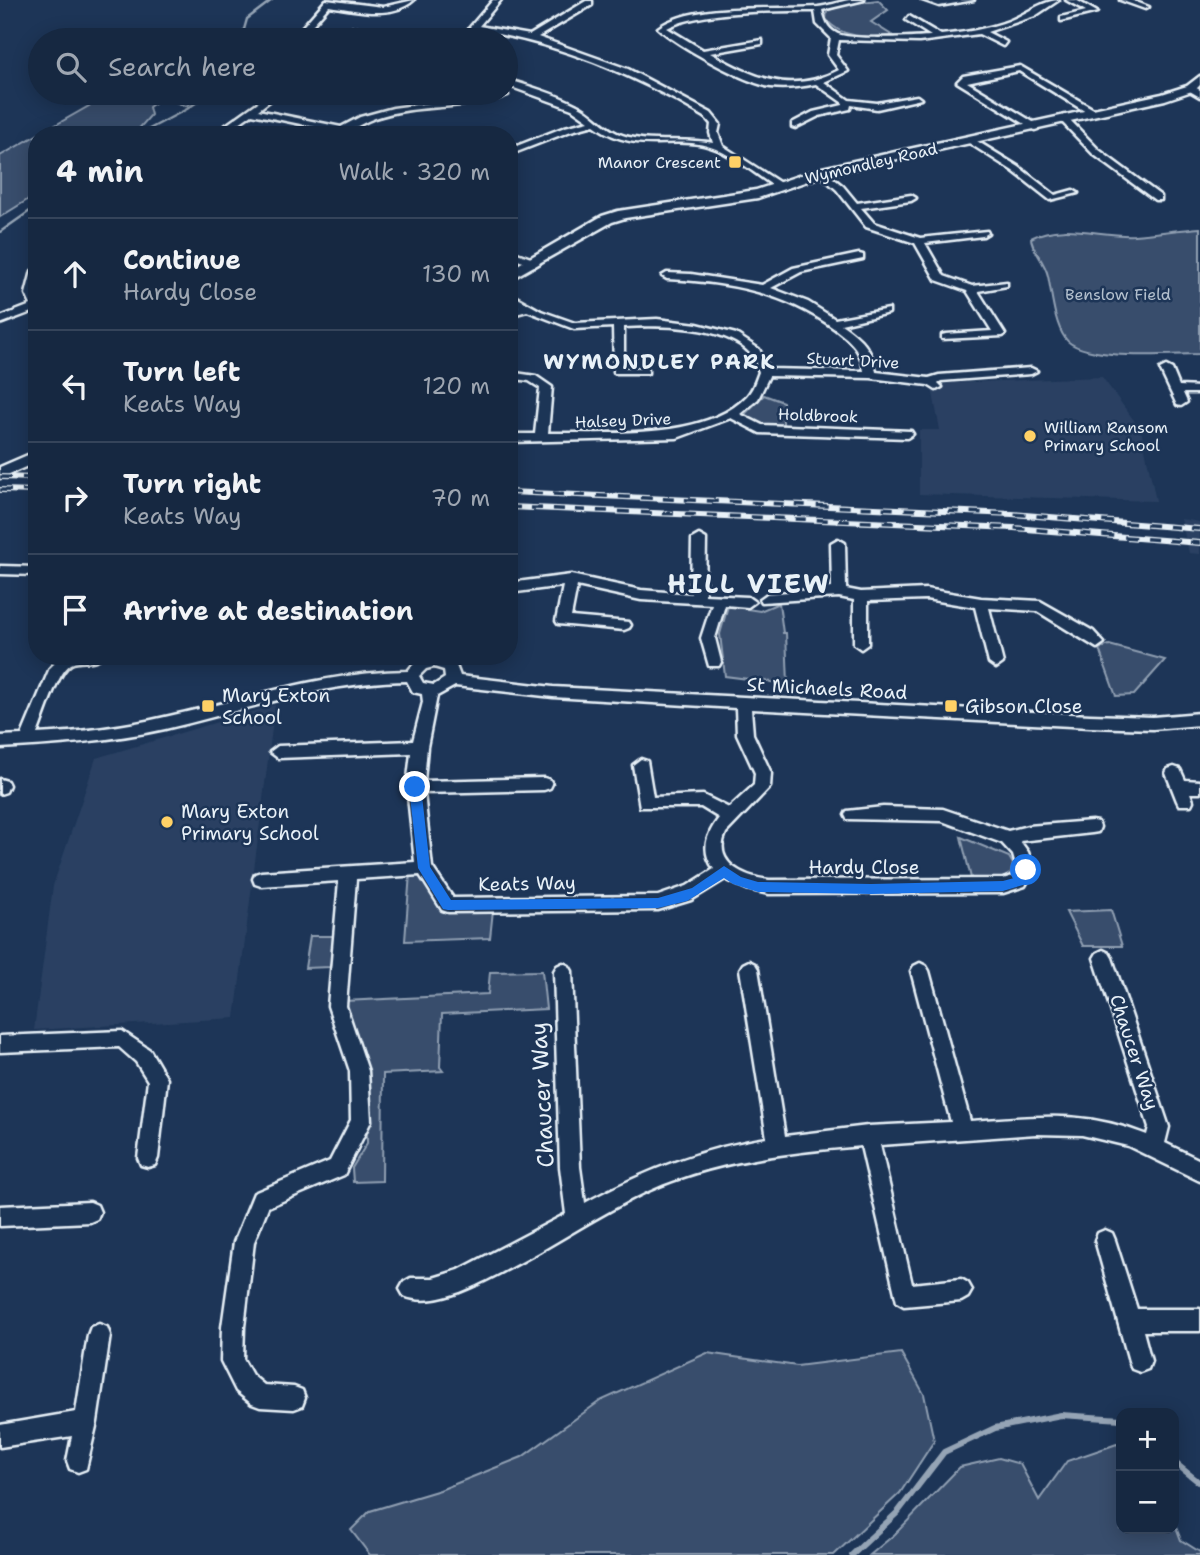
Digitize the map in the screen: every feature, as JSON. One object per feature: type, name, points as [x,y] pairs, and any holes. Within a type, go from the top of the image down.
[{"type":"street","points":[[305,28],[328,2],[392,9],[404,7],[410,0]]},
{"type":"street","points":[[476,28],[497,0]]},
{"type":"street","points":[[835,37],[832,55],[844,71],[816,80],[777,85],[760,81],[662,28],[667,23],[705,16],[794,8],[818,9],[860,0]]},
{"type":"street","points":[[926,0],[939,4],[970,0]]},
{"type":"street","points":[[818,9],[821,23],[835,37],[887,40],[979,31],[1020,20],[1055,0]]},
{"type":"street","points":[[1064,19],[1093,12],[1070,0]]},
{"type":"street","points":[[1124,0],[1146,7]]},
{"type":"street","points":[[533,37],[589,3]]},
{"type":"street","points":[[909,18],[938,37]]},
{"type":"street","points":[[979,31],[1003,44]]},
{"type":"street","points":[[518,35],[533,37],[615,66],[682,99],[714,121],[714,133],[719,147]]},
{"type":"street","points":[[705,52],[759,42]]},
{"type":"street","points":[[1035,127],[961,82],[966,78],[1020,68],[1094,113]]},
{"type":"street","points":[[816,80],[847,103],[877,106],[904,104],[917,99]]},
{"type":"street","points":[[518,86],[575,107],[612,134],[636,141],[690,141],[719,147],[780,186]]},
{"type":"street","name":"Wymondley Road","points":[[518,272],[607,219],[622,214],[736,198],[822,172],[1035,127],[1197,87]]},
{"type":"street","points":[[795,125],[816,114],[847,107],[847,103]]},
{"type":"street","points":[[229,126],[259,105]]},
{"type":"street","points":[[348,126],[377,113],[442,105]]},
{"type":"street","points":[[250,111],[313,126]]},
{"type":"street","points":[[1065,120],[1096,152],[1158,198]]},
{"type":"street","points":[[518,148],[568,129],[597,122]]},
{"type":"street","points":[[690,141],[714,133]]},
{"type":"street","points":[[972,141],[1016,169],[1053,198]]},
{"type":"street","points":[[822,172],[840,188],[870,225],[919,241],[983,233]]},
{"type":"street","points":[[1036,201],[1073,193]]},
{"type":"street","points":[[855,206],[911,198]]},
{"type":"street","points":[[919,241],[940,278],[971,289],[1003,284]]},
{"type":"street","points":[[518,256],[535,263]]},
{"type":"street","points":[[765,288],[780,276],[792,271],[859,257]]},
{"type":"street","points":[[667,276],[714,278],[765,288],[801,303],[834,322],[865,349],[870,375]]},
{"type":"street","points":[[946,337],[999,334],[971,289]]},
{"type":"street","points":[[518,302],[574,326],[619,326],[657,322],[697,327],[732,336],[755,351],[765,372]]},
{"type":"street","points":[[518,310],[526,307]]},
{"type":"street","points":[[0,321],[28,310]]},
{"type":"street","points":[[834,322],[885,311]]},
{"type":"street","points":[[619,326],[618,371],[644,370]]},
{"type":"street","points":[[1166,369],[1181,402]]},
{"type":"street","name":"Stuart Drive","points":[[765,372],[870,375],[933,385],[939,378],[1031,371]]},
{"type":"street","name":"Halsey Drive","points":[[518,438],[677,434],[732,414],[754,397],[765,372]]},
{"type":"street","points":[[518,376],[532,378],[546,387],[541,438]]},
{"type":"street","points":[[1175,389],[1200,390]]},
{"type":"street","name":"Holdbrook","points":[[732,414],[760,429],[907,434]]},
{"type":"street","points":[[0,473],[28,460]]},
{"type":"street","points":[[698,600],[699,539]]},
{"type":"street","points":[[838,543],[839,593]]},
{"type":"street","points":[[0,570],[28,571]]},
{"type":"street","points":[[571,580],[563,621],[624,625]]},
{"type":"street","points":[[518,587],[571,580],[641,595],[748,602],[748,598],[754,593],[767,599],[839,593],[861,597],[926,594],[981,603],[1040,606],[1081,630],[1097,643]]},
{"type":"street","points":[[860,644],[861,597]]},
{"type":"street","points":[[714,662],[708,638],[720,600]]},
{"type":"street","points":[[981,603],[996,663]]},
{"type":"street","points":[[1081,630],[1095,624]]},
{"type":"street","points":[[27,741],[61,665]]},
{"type":"street","points":[[0,742],[108,733],[165,723],[240,703],[326,685],[412,676],[422,665]]},
{"type":"street","points":[[412,676],[418,688],[429,691],[446,687],[453,674],[446,665]]},
{"type":"street","name":"St Michaels Road","points":[[452,680],[553,692],[1102,722],[1153,723],[1200,719]]},
{"type":"street","name":"Keats Way","points":[[429,691],[430,702],[419,747],[415,787],[424,868],[448,905],[658,903],[683,898],[724,871]]},
{"type":"street","points":[[724,871],[715,856],[715,836],[720,828],[756,795],[763,780],[763,773],[746,734],[743,703]]},
{"type":"street","points":[[278,752],[419,747]]},
{"type":"street","points":[[641,765],[646,803],[703,801],[732,817]]},
{"type":"street","points":[[415,787],[544,784]]},
{"type":"street","points":[[1179,787],[1200,787]]},
{"type":"street","points":[[853,815],[943,814],[1008,838],[1028,832],[1092,827]]},
{"type":"street","name":"Hardy Close","points":[[724,871],[737,881],[758,887],[871,889],[1003,886],[1018,881],[1026,870],[1020,852],[1008,838]]},
{"type":"street","points":[[261,879],[424,868]]},
{"type":"street","points":[[294,1398],[260,1396],[244,1383],[232,1362],[233,1327],[244,1242],[261,1200],[337,1168],[362,1121],[359,1070],[337,1006],[348,874]]},
{"type":"street","name":"Chaucer Way","points":[[1103,958],[1159,1127],[1154,1146]]},
{"type":"street","points":[[749,969],[771,1119],[779,1146]]},
{"type":"street","name":"Chaucer Way","points":[[563,971],[570,1167],[577,1217]]},
{"type":"street","points":[[920,971],[963,1131]]},
{"type":"street","points":[[0,1044],[122,1040],[143,1056],[158,1079],[148,1158]]},
{"type":"street","points":[[411,1289],[421,1292],[474,1276],[642,1183],[724,1156],[779,1146],[867,1135],[1040,1124],[1084,1126],[1154,1146],[1200,1171]]},
{"type":"street","points":[[867,1135],[904,1295],[961,1290]]},
{"type":"street","points":[[0,1216],[90,1212]]},
{"type":"street","points":[[1105,1240],[1140,1361]]},
{"type":"street","points":[[1130,1320],[1200,1320]]},
{"type":"street","points":[[78,1461],[99,1335]]},
{"type":"street","points":[[0,1436],[86,1422]]},
{"type":"shaded area","name":"William Ransom Primary School","points":[[1102,377],[1141,430],[1156,501],[919,494],[919,430],[940,430],[932,388],[948,383]]},
{"type":"shaded area","points":[[1181,519],[1200,522],[1200,554],[1189,553]]},
{"type":"shaded area","name":"Mary Exton Primary School","points":[[275,705],[235,1018],[34,1030],[53,886],[96,758]]},
{"type":"green space","points":[[878,0],[888,10],[871,22],[893,36],[866,37],[848,34],[826,19],[827,11],[846,4]]},
{"type":"green space","points":[[350,26],[381,28],[349,28]]},
{"type":"green space","points":[[91,105],[152,105],[149,107],[151,115],[141,126],[54,126]]},
{"type":"green space","points":[[28,140],[28,200],[0,217],[0,156]]},
{"type":"green space","name":"Benslow Field","points":[[1200,228],[1200,354],[1107,354],[1074,346],[1065,338],[1056,316],[1046,271],[1031,238],[1043,233],[1069,230],[1134,235]]},
{"type":"green space","points":[[764,395],[783,402],[783,427],[762,427],[745,418],[745,414]]},
{"type":"green space","points":[[779,603],[783,633],[786,633],[788,684],[725,676],[720,634],[728,606],[760,611]]},
{"type":"green space","points":[[1109,645],[1165,660],[1134,695],[1116,696],[1099,649]]},
{"type":"green space","points":[[961,837],[1009,857],[1013,864],[1011,873],[1003,878],[971,878]]},
{"type":"green space","points":[[410,873],[418,873],[443,910],[493,910],[490,938],[405,941]]},
{"type":"green space","points":[[1111,910],[1122,946],[1083,946],[1066,912]]},
{"type":"green space","points":[[310,936],[335,936],[330,967],[305,968]]},
{"type":"green space","points":[[542,971],[546,1009],[442,1014],[440,1067],[443,1071],[383,1074],[382,1181],[353,1182],[352,1168],[367,1143],[367,1069],[344,1001],[488,994],[490,972]]},
{"type":"green space","points":[[707,1353],[797,1366],[901,1353],[924,1394],[934,1441],[900,1493],[834,1555],[370,1555],[351,1530],[370,1511],[440,1490],[522,1457],[600,1401]]},
{"type":"green space","points":[[1116,1444],[1116,1534],[1179,1534],[1181,1540],[1200,1552],[1200,1555],[870,1555],[895,1534],[960,1467],[999,1458],[1020,1464],[1039,1500],[1067,1461]]},
{"type":"waterway","points":[[244,28],[247,19],[272,0]]},
{"type":"waterway","points":[[155,126],[193,105]]},
{"type":"waterway","points":[[0,232],[28,212]]},
{"type":"waterway","points":[[852,1555],[898,1512],[944,1452],[995,1428],[1061,1415],[1116,1419]]},
{"type":"waterway","points":[[1179,1466],[1200,1483]]},
{"type":"railway","points":[[0,477],[28,478]]},
{"type":"railway","points":[[0,490],[28,491]]},
{"type":"railway","points":[[518,492],[1012,514],[1200,529]]},
{"type":"railway","points":[[518,507],[1014,528],[1200,543]]},
{"type":"place","name":"Manor Crescent","points":[[735,162]]},
{"type":"place","name":"William Ransom Primary School","points":[[1030,436]]},
{"type":"place","name":"Mary Exton School","points":[[208,706]]},
{"type":"place","name":"Gibson Close","points":[[951,706]]},
{"type":"place","name":"Mary Exton Primary School","points":[[167,822]]},
{"type":"district","name":"WYMONDLEY PARK","points":[[660,362]]},
{"type":"district","name":"HILL VIEW","points":[[749,584]]},
{"type":"route","points":[[415,787],[424,868],[448,905],[658,903],[683,898],[724,871],[737,881],[758,887],[871,889],[1012,885],[1023,877],[1026,870]]}]
